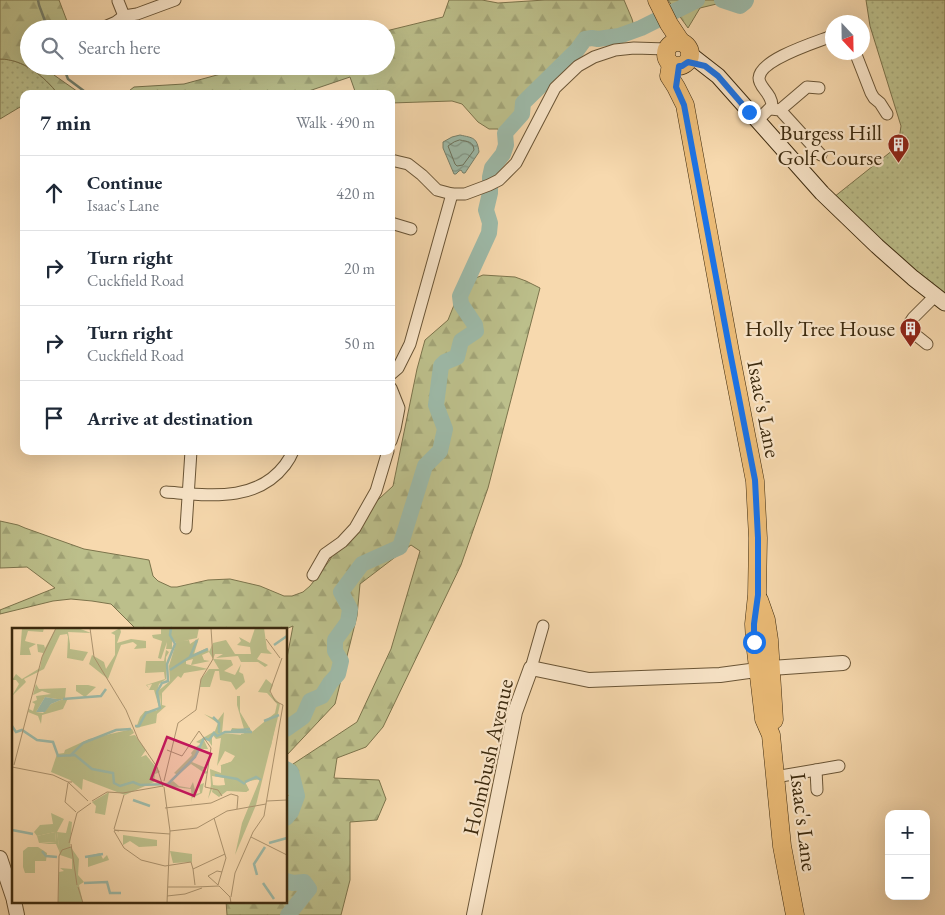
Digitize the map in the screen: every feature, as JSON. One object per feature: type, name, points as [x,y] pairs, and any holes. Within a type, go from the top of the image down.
[{"type":"main road","name":"Isaac's Lane","points":[[663,11],[680,56],[669,76],[684,105],[755,480],[758,595],[754,624],[754,642],[764,669],[764,719],[770,735],[782,846],[795,915]]},
{"type":"main road","points":[[680,56],[718,76],[822,193],[884,252],[940,300]]},
{"type":"street","points":[[119,20],[124,16],[137,14],[175,0]]},
{"type":"street","points":[[118,1],[124,16]]},
{"type":"street","points":[[821,155],[772,106],[772,99],[760,83],[759,78],[761,71],[780,56],[825,39]]},
{"type":"street","points":[[395,161],[408,164],[436,190],[452,194],[465,194],[489,186],[499,180],[516,163],[555,88],[584,62],[607,52],[627,48],[648,49],[680,56]]},
{"type":"street","points":[[858,60],[871,93],[887,114]]},
{"type":"street","points":[[757,121],[807,86],[818,88]]},
{"type":"street","points":[[395,371],[410,344],[452,194]]},
{"type":"street","points":[[395,224],[411,229]]},
{"type":"street","points":[[927,344],[912,332],[909,324],[913,318],[940,300]]},
{"type":"street","points":[[395,398],[399,408],[395,424]]},
{"type":"street","points":[[186,528],[191,455]]},
{"type":"street","points":[[166,492],[216,496],[252,490],[270,479],[285,465],[291,455]]},
{"type":"street","points":[[313,575],[325,554],[342,542],[355,528],[376,490],[387,455]]},
{"type":"street","points":[[531,668],[543,626]]},
{"type":"street","name":"Holmbush Avenue","points":[[474,915],[516,712],[531,668],[589,680],[720,675],[764,669],[843,663]]},
{"type":"street","points":[[775,777],[839,766]]},
{"type":"street","points":[[816,770],[817,790]]},
{"type":"street","points":[[1,867],[12,896]]},
{"type":"street","points":[[14,902],[17,915]]},
{"type":"green space","points":[[0,0],[59,0],[67,20],[20,20],[20,63],[0,59]]},
{"type":"green space","points":[[449,0],[482,0],[498,3],[545,0],[624,0],[635,30],[585,36],[570,59],[534,93],[500,135],[498,129],[489,129],[478,122],[462,104],[452,101],[395,103],[395,90],[355,90],[350,77],[312,90],[130,90],[134,87],[184,84],[217,75],[395,75],[395,29],[443,17]]},
{"type":"green space","points":[[668,0],[733,0],[700,8],[688,28]]},
{"type":"green space","points":[[866,0],[945,0],[945,303],[829,201],[898,146],[901,126],[870,26],[870,15],[868,15]]},
{"type":"green space","points":[[0,59],[20,63],[20,75],[40,75],[54,90],[20,90],[20,107],[0,119]]},
{"type":"green space","points":[[40,75],[54,75],[75,90],[54,90]]},
{"type":"green space","points":[[483,275],[515,277],[540,288],[488,488],[461,565],[383,727],[366,747],[337,758],[334,778],[379,780],[386,799],[377,820],[350,822],[350,880],[341,915],[227,915],[226,902],[288,902],[288,796],[294,791],[290,766],[357,722],[391,649],[420,551],[411,545],[360,584],[357,616],[335,704],[288,754],[288,652],[293,626],[288,628],[135,628],[111,604],[71,599],[53,601],[0,614],[0,610],[55,588],[27,567],[0,568],[0,521],[18,525],[84,549],[149,560],[153,576],[158,581],[171,587],[208,580],[230,579],[260,586],[284,596],[292,596],[303,592],[310,586],[330,560],[335,550],[367,510],[393,486],[417,369],[425,340],[448,320],[460,290],[466,282]]},
{"type":"water","points":[[460,135],[474,139],[479,152],[465,173],[461,170],[454,174],[443,148],[443,142]]},
{"type":"waterway","points":[[38,0],[45,20]]},
{"type":"waterway","points":[[288,728],[303,717],[310,701],[322,696],[338,674],[341,661],[335,651],[335,640],[348,622],[350,609],[341,592],[362,564],[400,547],[425,466],[440,451],[445,429],[436,405],[441,366],[445,362],[457,357],[461,341],[476,331],[475,325],[461,304],[460,296],[489,233],[490,223],[486,210],[490,193],[490,177],[492,168],[503,154],[506,145],[505,133],[522,114],[523,103],[577,50],[585,39],[619,36],[641,28],[697,0]]},
{"type":"waterway","points":[[722,0],[740,6],[746,0]]},
{"type":"waterway","points":[[66,75],[68,79],[83,90]]},
{"type":"waterway","points":[[288,770],[291,772],[297,796],[288,816]]},
{"type":"waterway","points":[[288,882],[304,882],[309,889],[288,915]]},
{"type":"place","name":"Burgess Hill Golf Course","points":[[898,164]]},
{"type":"place","name":"Holly Tree House","points":[[911,347]]},
{"type":"route","points":[[749,112],[718,76],[705,66],[688,62],[679,66],[676,87],[684,105],[755,480],[758,595],[754,624],[754,642]]}]
